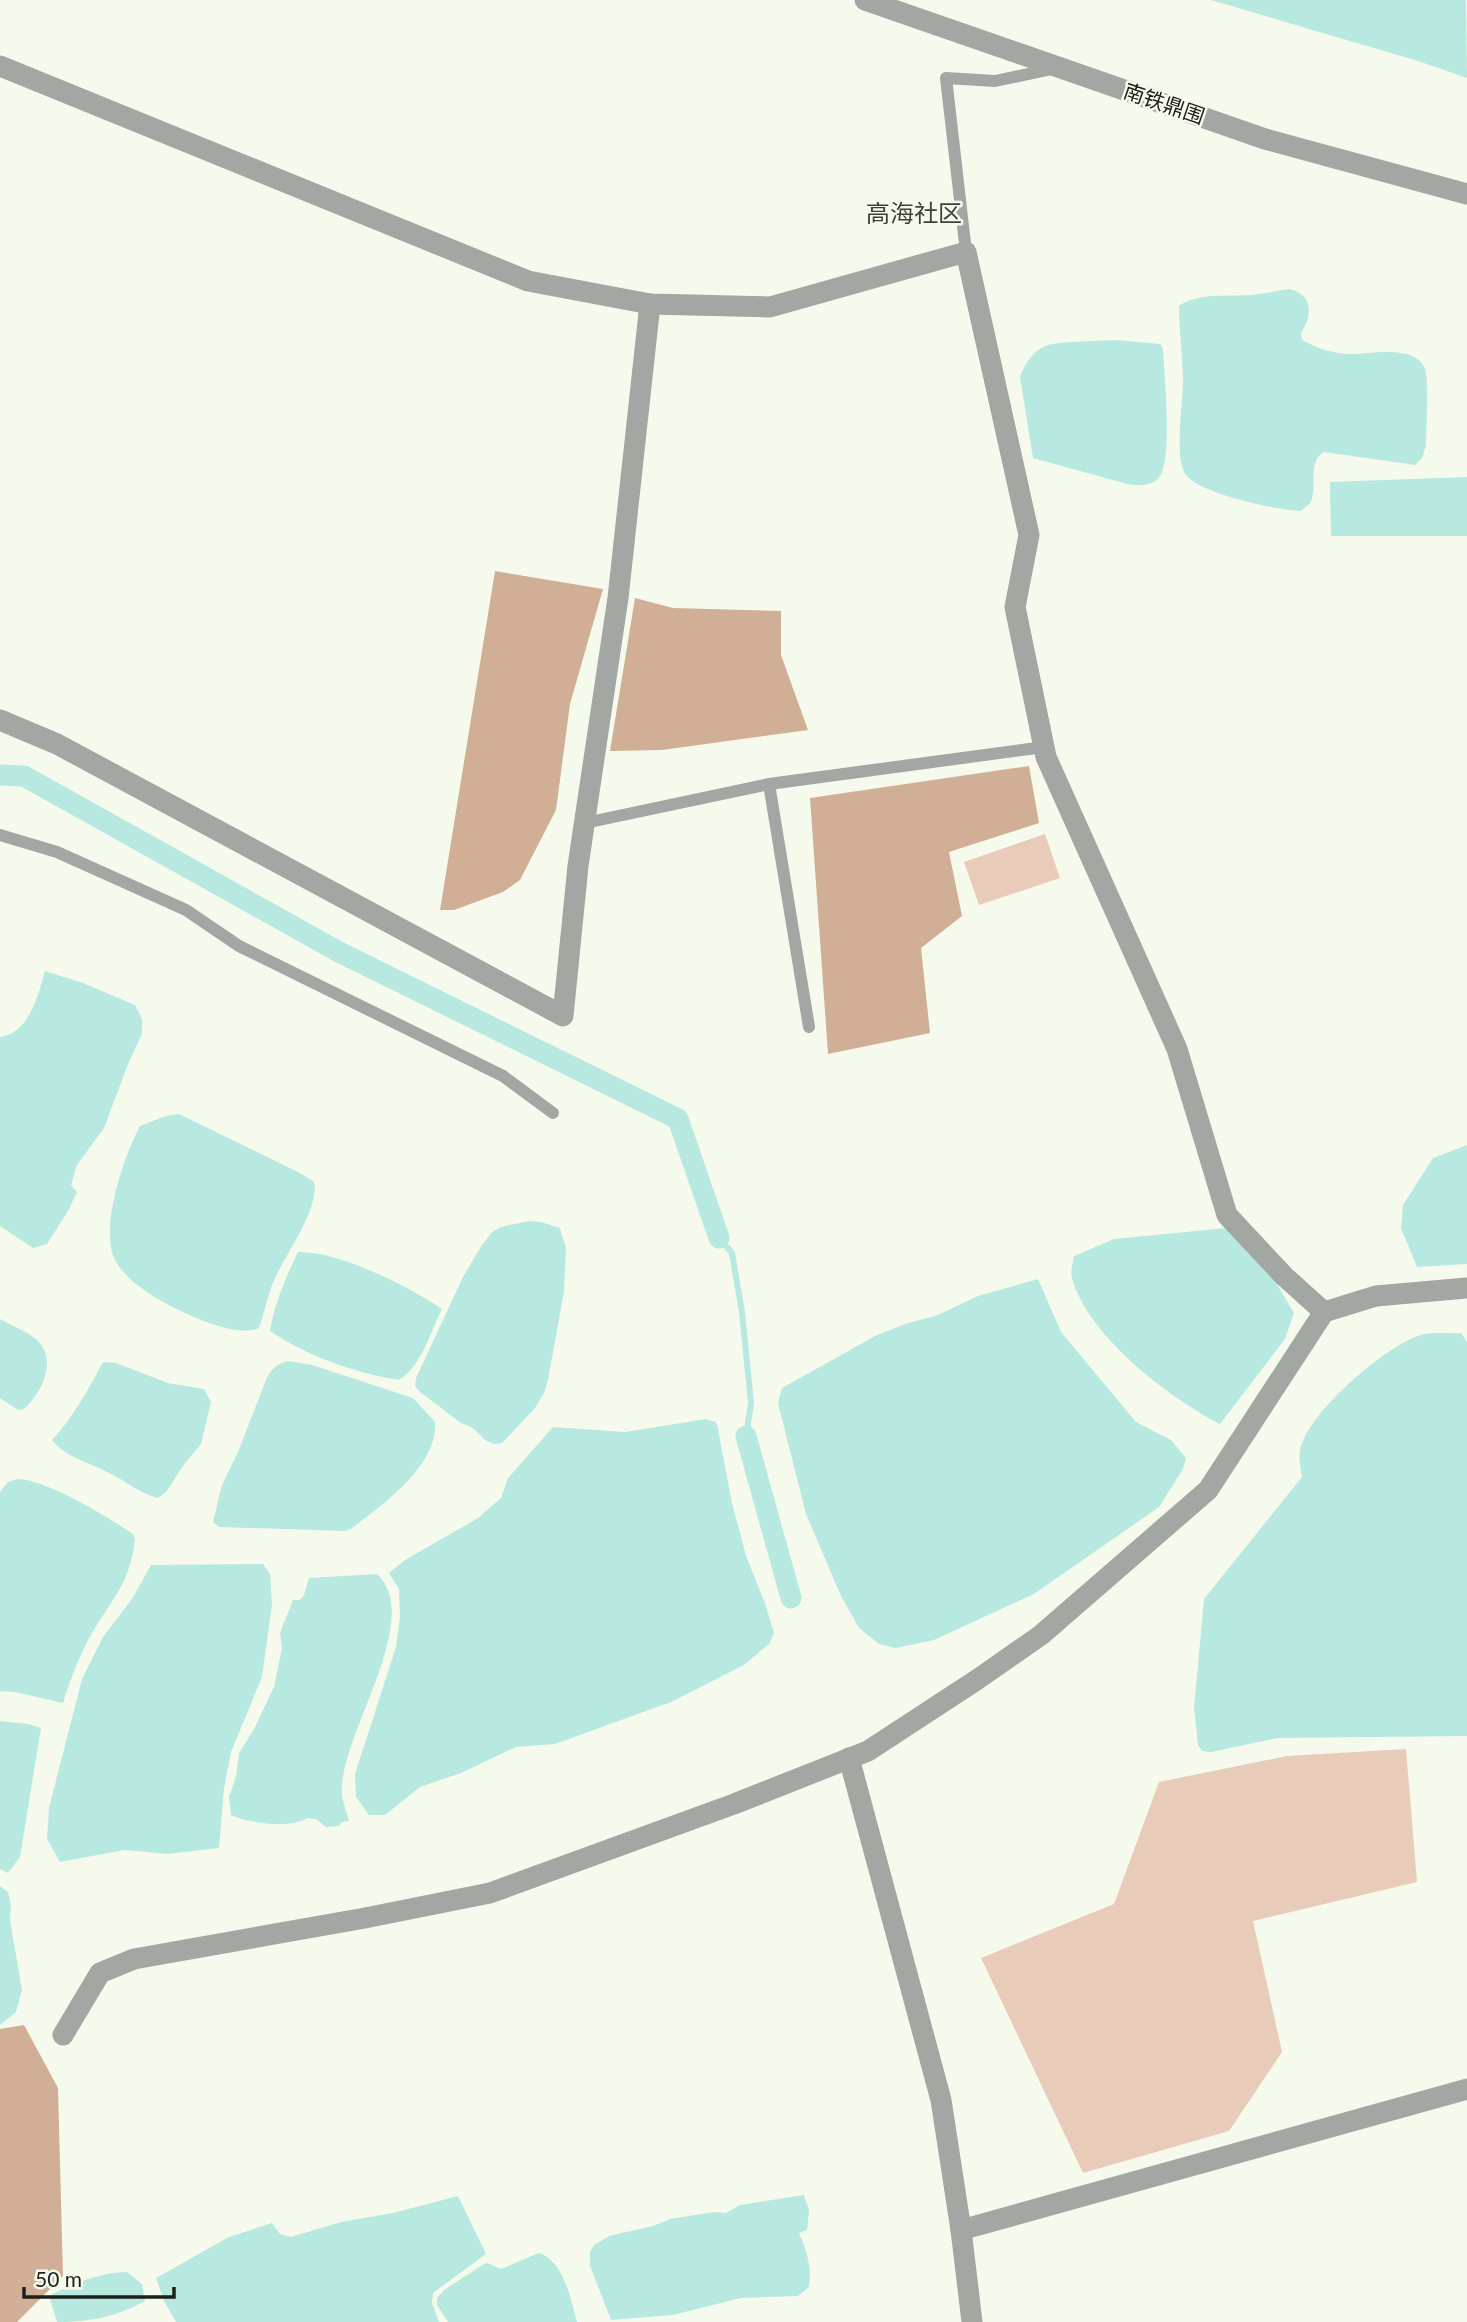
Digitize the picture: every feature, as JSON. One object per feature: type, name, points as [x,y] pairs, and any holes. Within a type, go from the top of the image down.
[{"type":"street","name":"南铁鼎围","points":[[865,0],[1265,139],[1467,194]]},
{"type":"street","points":[[0,66],[528,281],[650,304],[770,307],[966,252],[1029,535],[1015,607],[1045,757],[1177,1049],[1227,1214],[1284,1276],[1324,1312]]},
{"type":"street","points":[[0,720],[57,744],[563,1016],[585,823],[618,598],[650,304]]},
{"type":"street","points":[[63,2035],[100,1973],[134,1959],[365,1918],[490,1892],[734,1804],[868,1751],[1041,1635],[1208,1490],[1324,1312],[1376,1296],[1467,1287]]},
{"type":"street","points":[[849,1758],[941,2100],[972,2322]]},
{"type":"street","points":[[961,2230],[1467,2089]]},
{"type":"lane","points":[[966,252],[946,78],[995,81],[1058,67]]},
{"type":"lane","points":[[585,823],[769,784],[1044,747]]},
{"type":"lane","points":[[769,784],[809,1027]]},
{"type":"lane","points":[[0,835],[57,852],[186,910],[239,946],[503,1076],[553,1113]]},
{"type":"shaded area","points":[[495,571],[603,589],[570,704],[556,810],[520,880],[503,892],[454,910],[440,910]]},
{"type":"shaded area","points":[[635,598],[673,608],[781,611],[781,655],[808,730],[662,750],[610,751]]},
{"type":"shaded area","points":[[1029,766],[1039,823],[949,852],[962,916],[921,948],[930,1033],[828,1054],[810,798]]},
{"type":"shaded area","points":[[1045,834],[1060,878],[979,905],[964,862]]},
{"type":"shaded area","points":[[1406,1749],[1417,1882],[1253,1921],[1282,2052],[1229,2131],[1083,2173],[981,1958],[1114,1904],[1159,1782],[1287,1756]]},
{"type":"shaded area","points":[[24,2025],[58,2088],[63,2276],[17,2322],[0,2322],[0,2029]]},
{"type":"water","points":[[1211,0],[1466,0],[1467,78],[1418,61]]},
{"type":"water","points":[[1289,289],[1303,295],[1307,300],[1309,312],[1301,333],[1302,340],[1324,350],[1342,353],[1391,352],[1412,356],[1420,361],[1425,369],[1427,384],[1426,446],[1422,458],[1415,465],[1324,452],[1315,462],[1310,503],[1301,511],[1258,504],[1206,488],[1186,475],[1180,455],[1183,375],[1179,306],[1204,297],[1250,295]]},
{"type":"water","points":[[1115,340],[1161,344],[1163,349],[1166,456],[1158,479],[1147,484],[1127,484],[1033,458],[1020,377],[1027,363],[1038,350],[1048,345]]},
{"type":"water","points":[[1467,477],[1467,536],[1331,536],[1330,482]]},
{"type":"water","points":[[45,971],[83,983],[135,1005],[142,1019],[142,1034],[104,1128],[77,1165],[71,1185],[77,1192],[68,1211],[47,1244],[33,1248],[0,1226],[0,1037],[18,1029],[25,1021],[35,1002]]},
{"type":"water","points":[[179,1114],[314,1182],[315,1192],[308,1217],[273,1282],[259,1328],[243,1331],[226,1328],[182,1312],[139,1286],[115,1260],[110,1230],[112,1211],[121,1173],[134,1139],[140,1126]]},
{"type":"water","points":[[1467,1145],[1467,1264],[1417,1267],[1401,1228],[1403,1205],[1433,1158]]},
{"type":"water","points":[[529,1221],[560,1228],[566,1248],[564,1291],[544,1393],[535,1408],[502,1443],[494,1444],[420,1392],[415,1386],[416,1378],[463,1277],[480,1248],[492,1232],[501,1227]]},
{"type":"water","points":[[1226,1228],[1254,1245],[1294,1313],[1285,1339],[1220,1424],[1177,1398],[1132,1363],[1094,1321],[1081,1300],[1071,1273],[1074,1256],[1114,1239]]},
{"type":"water","points":[[298,1252],[315,1253],[353,1264],[411,1290],[442,1309],[419,1358],[407,1374],[399,1380],[349,1368],[315,1356],[270,1331],[277,1301]]},
{"type":"water","points":[[1038,1279],[1061,1332],[1136,1422],[1171,1440],[1186,1458],[1183,1469],[1159,1507],[1034,1594],[934,1640],[896,1648],[879,1644],[859,1628],[841,1596],[806,1514],[778,1403],[782,1388],[875,1336],[938,1315],[978,1296]]},
{"type":"water","points":[[0,1319],[38,1341],[47,1358],[41,1386],[24,1409],[18,1410],[0,1398]]},
{"type":"water","points":[[1461,1333],[1467,1342],[1467,1736],[1278,1738],[1211,1752],[1202,1751],[1198,1745],[1194,1708],[1204,1599],[1302,1477],[1299,1453],[1306,1435],[1331,1401],[1367,1368],[1403,1343],[1428,1334]]},
{"type":"water","points":[[289,1361],[312,1365],[413,1398],[435,1422],[434,1438],[428,1454],[406,1483],[351,1529],[344,1531],[219,1527],[213,1522],[222,1485],[266,1380],[275,1367]]},
{"type":"water","points":[[103,1362],[116,1363],[168,1383],[204,1389],[211,1402],[201,1444],[166,1492],[158,1498],[71,1455],[52,1440],[74,1412]]},
{"type":"water","points":[[706,1419],[716,1422],[718,1429],[732,1503],[746,1556],[774,1633],[769,1644],[744,1665],[671,1702],[555,1744],[516,1747],[461,1773],[420,1787],[385,1815],[369,1815],[356,1797],[355,1774],[396,1647],[400,1617],[399,1589],[389,1573],[405,1560],[478,1518],[501,1498],[508,1478],[553,1427],[625,1432]]},
{"type":"water","points":[[17,1479],[44,1485],[76,1500],[133,1534],[135,1539],[126,1577],[85,1646],[63,1703],[0,1691],[0,1492],[8,1482]]},
{"type":"water","points":[[263,1564],[270,1574],[272,1604],[262,1677],[231,1752],[224,1788],[219,1848],[167,1854],[124,1850],[60,1862],[47,1839],[49,1808],[82,1679],[103,1637],[132,1599],[151,1565]]},
{"type":"water","points":[[377,1574],[389,1594],[391,1620],[386,1649],[344,1771],[342,1795],[349,1821],[342,1822],[339,1826],[326,1827],[316,1819],[270,1824],[231,1815],[229,1797],[236,1777],[239,1753],[274,1687],[282,1648],[280,1633],[293,1600],[300,1600],[304,1595],[309,1578]]},
{"type":"water","points":[[0,1721],[41,1728],[20,1857],[8,1873],[0,1869]]},
{"type":"water","points":[[0,1886],[8,1892],[11,1905],[10,1920],[22,1990],[16,2012],[0,2025]]},
{"type":"water","points":[[804,2195],[809,2210],[807,2230],[799,2233],[808,2259],[810,2280],[809,2287],[798,2296],[741,2298],[673,2315],[611,2320],[590,2266],[590,2252],[594,2245],[609,2236],[653,2226],[670,2219],[714,2212],[726,2213],[740,2205]]},
{"type":"water","points":[[458,2196],[486,2254],[433,2293],[432,2303],[439,2322],[176,2322],[164,2301],[156,2278],[229,2237],[272,2223],[280,2234],[291,2237],[341,2222],[393,2213]]},
{"type":"water","points":[[539,2253],[555,2264],[565,2282],[577,2322],[448,2322],[437,2305],[437,2298],[444,2290],[484,2264],[501,2269]]},
{"type":"water","points":[[127,2272],[142,2284],[145,2301],[102,2318],[57,2322],[49,2296],[86,2280]]},
{"type":"waterway","points":[[0,775],[24,776],[339,952],[678,1119],[719,1238]]},
{"type":"waterway","points":[[719,1238],[732,1253],[742,1312],[751,1403],[746,1436]]},
{"type":"waterway","points":[[746,1436],[791,1598]]},
{"type":"district","name":"高海社区","points":[[914,214]]}]
